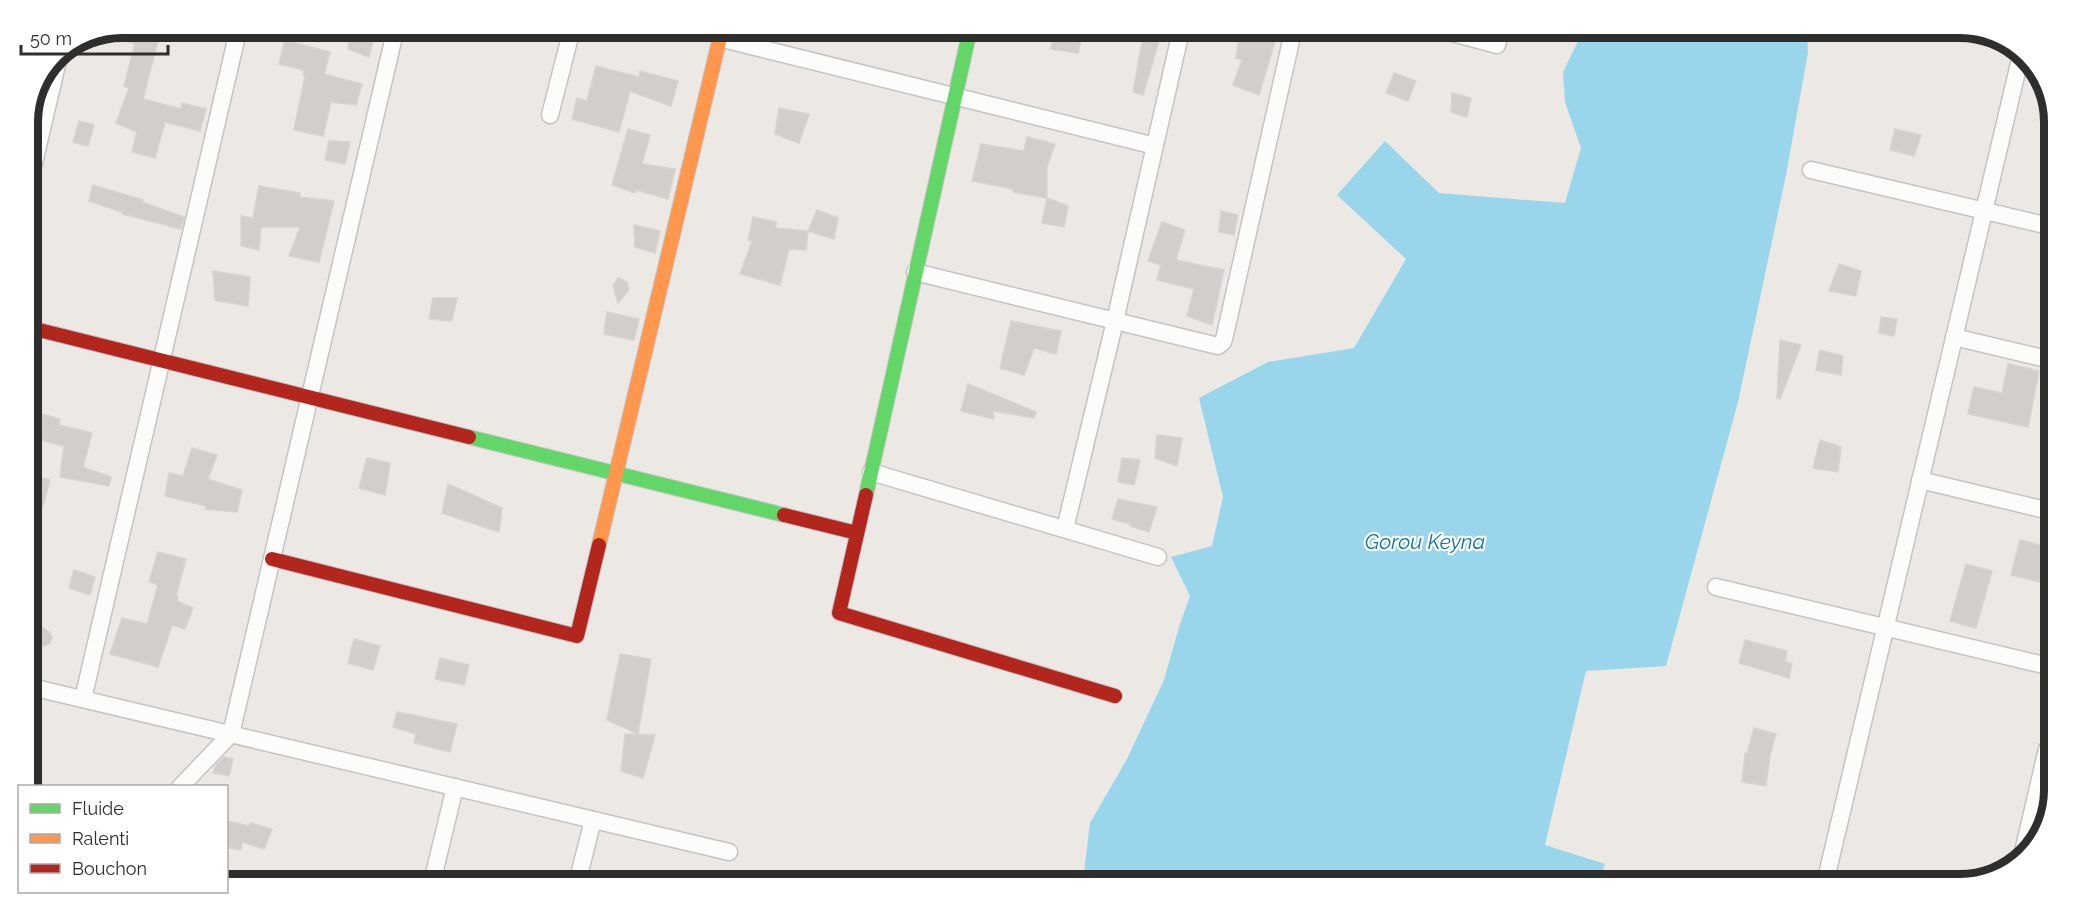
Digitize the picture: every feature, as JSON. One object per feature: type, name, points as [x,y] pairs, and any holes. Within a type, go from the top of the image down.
[{"type":"street","points":[[82,699],[236,38]]},
{"type":"street","points":[[182,785],[231,734],[394,38]]},
{"type":"street","points":[[550,115],[570,38]]},
{"type":"street","points":[[272,559],[577,636],[720,38]]},
{"type":"street","points":[[736,38],[1155,146]]},
{"type":"street","points":[[968,38],[839,613],[1115,696]]},
{"type":"street","points":[[1065,529],[1179,38]]},
{"type":"street","points":[[915,272],[1218,346],[1223,342],[1292,38]]},
{"type":"street","points":[[1471,38],[1497,45],[1499,38]]},
{"type":"street","points":[[1827,874],[2019,62]]},
{"type":"street","points":[[38,120],[53,73]]},
{"type":"street","points":[[1811,170],[2043,225]]},
{"type":"street","points":[[38,330],[857,533]]},
{"type":"street","points":[[1954,337],[2043,358]]},
{"type":"street","points":[[871,472],[1158,557]]},
{"type":"street","points":[[1920,480],[2044,509]]},
{"type":"street","points":[[1716,587],[2044,665]]},
{"type":"street","points":[[38,689],[729,852]]},
{"type":"street","points":[[2026,841],[2044,766]]},
{"type":"street","points":[[434,874],[455,787]]},
{"type":"street","points":[[579,874],[593,820]]},
{"type":"water","name":"Gorou Keyna","points":[[1580,38],[1807,38],[1808,52],[1786,175],[1738,402],[1666,666],[1586,671],[1545,845],[1605,864],[1602,874],[1084,874],[1090,823],[1127,759],[1164,680],[1190,596],[1171,557],[1212,546],[1223,497],[1199,398],[1268,362],[1354,348],[1406,259],[1337,195],[1385,141],[1439,193],[1565,203],[1581,148],[1565,102],[1563,72]]},
{"type":"building","points":[[117,38],[156,38],[158,41],[143,99],[181,109],[182,103],[206,109],[200,131],[165,122],[155,158],[132,152],[137,132],[116,123],[129,88],[124,86],[135,44]]},
{"type":"building","points":[[349,38],[374,38],[369,57],[348,49]]},
{"type":"building","points":[[1054,38],[1081,38],[1078,53],[1050,49]]},
{"type":"building","points":[[1143,38],[1160,38],[1143,95],[1133,92]]},
{"type":"building","points":[[1238,38],[1276,38],[1259,95],[1233,85],[1242,60],[1236,58]]},
{"type":"building","points":[[285,40],[330,52],[324,74],[362,84],[356,105],[331,102],[323,136],[294,130],[305,76],[303,75],[304,70],[279,64]]},
{"type":"building","points":[[596,66],[639,77],[640,71],[678,81],[671,106],[630,91],[619,132],[572,119],[577,98],[587,101]]},
{"type":"building","points":[[1394,73],[1416,81],[1408,101],[1386,93]]},
{"type":"building","points":[[1452,93],[1471,98],[1467,117],[1451,112]]},
{"type":"building","points":[[779,108],[809,114],[799,143],[775,134]]},
{"type":"building","points":[[79,121],[94,125],[88,146],[73,142]]},
{"type":"building","points":[[628,129],[650,135],[642,164],[675,169],[668,199],[636,190],[635,193],[612,185]]},
{"type":"building","points":[[1895,129],[1921,135],[1914,156],[1890,150]]},
{"type":"building","points":[[1027,137],[1055,144],[1047,167],[1047,198],[972,181],[981,144],[1024,151]]},
{"type":"building","points":[[329,141],[350,142],[345,164],[325,160]]},
{"type":"building","points":[[93,185],[143,200],[142,202],[184,217],[181,229],[122,214],[122,212],[89,201]]},
{"type":"building","points":[[259,186],[300,193],[299,197],[334,201],[319,262],[289,256],[300,227],[261,227],[259,250],[241,246],[241,216],[253,218]]},
{"type":"building","points":[[1047,198],[1068,206],[1064,227],[1042,223]]},
{"type":"building","points":[[817,210],[838,218],[834,239],[808,231]]},
{"type":"building","points":[[1221,211],[1238,215],[1234,235],[1219,232]]},
{"type":"building","points":[[753,217],[777,222],[775,228],[808,231],[806,250],[789,249],[780,285],[740,274],[752,241],[748,240]]},
{"type":"building","points":[[1162,222],[1185,230],[1176,260],[1224,270],[1212,325],[1187,316],[1194,289],[1157,280],[1161,265],[1148,261]]},
{"type":"building","points":[[634,225],[660,231],[655,253],[635,247]]},
{"type":"building","points":[[1839,264],[1861,271],[1856,296],[1829,291]]},
{"type":"building","points":[[213,271],[250,277],[248,306],[215,300]]},
{"type":"building","points":[[618,278],[627,282],[629,290],[618,303],[613,286]]},
{"type":"building","points":[[433,298],[457,298],[452,321],[429,319]]},
{"type":"building","points":[[607,312],[639,319],[634,340],[604,334]]},
{"type":"building","points":[[1881,317],[1897,319],[1894,336],[1879,333]]},
{"type":"building","points":[[1011,321],[1061,331],[1056,354],[1034,348],[1024,375],[1000,368]]},
{"type":"building","points":[[1780,340],[1801,345],[1780,399],[1777,398]]},
{"type":"building","points":[[1820,350],[1843,356],[1841,375],[1816,370]]},
{"type":"building","points":[[2008,364],[2039,371],[2028,427],[1968,414],[1974,387],[2002,393]]},
{"type":"building","points":[[968,384],[1036,412],[1034,418],[993,411],[994,419],[961,411]]},
{"type":"building","points":[[38,413],[60,419],[59,425],[92,433],[83,467],[111,477],[109,486],[60,477],[64,446],[38,439]]},
{"type":"building","points":[[1157,435],[1182,438],[1177,466],[1155,458]]},
{"type":"building","points":[[1820,440],[1841,447],[1838,472],[1813,468]]},
{"type":"building","points":[[192,448],[217,455],[208,479],[242,490],[237,512],[205,509],[206,506],[165,496],[169,473],[183,476]]},
{"type":"building","points":[[367,458],[390,463],[385,495],[359,488]]},
{"type":"building","points":[[1122,458],[1140,460],[1134,485],[1118,482]]},
{"type":"building","points":[[38,477],[50,480],[38,523]]},
{"type":"building","points":[[448,484],[502,508],[499,532],[442,513]]},
{"type":"building","points":[[1118,499],[1157,507],[1149,532],[1112,519]]},
{"type":"building","points":[[2020,540],[2044,546],[2044,583],[2011,575]]},
{"type":"building","points":[[158,552],[186,559],[176,596],[178,596],[177,601],[193,608],[185,629],[172,625],[158,667],[110,654],[122,618],[147,624],[158,585],[149,582]]},
{"type":"building","points":[[1966,564],[1992,571],[1976,628],[1950,621]]},
{"type":"building","points":[[74,570],[95,577],[90,595],[69,588]]},
{"type":"building","points":[[38,624],[52,637],[50,643],[44,646],[39,644]]},
{"type":"building","points":[[354,639],[380,646],[373,670],[348,663]]},
{"type":"building","points":[[1745,640],[1787,651],[1785,661],[1792,664],[1789,678],[1739,663]]},
{"type":"building","points":[[620,654],[651,659],[638,734],[607,720]]},
{"type":"building","points":[[440,658],[469,665],[464,685],[435,679]]},
{"type":"building","points":[[397,712],[457,724],[450,752],[414,743],[416,734],[393,727]]},
{"type":"building","points":[[1754,728],[1776,734],[1770,755],[1766,786],[1742,782],[1745,753],[1747,754]]},
{"type":"building","points":[[625,734],[655,735],[643,778],[621,771]]},
{"type":"building","points":[[224,757],[233,759],[229,776],[213,773],[216,765]]},
{"type":"building","points":[[228,821],[249,826],[250,823],[272,829],[264,849],[242,842],[241,850],[228,847]]},
{"type":"traffic: fast","points":[[866,495],[968,38]]},
{"type":"traffic: fast","points":[[469,437],[784,515]]},
{"type":"traffic: slow","points":[[599,545],[720,38]]},
{"type":"traffic: jam","points":[[38,330],[469,437]]},
{"type":"traffic: jam","points":[[866,495],[839,613],[1115,696]]},
{"type":"traffic: jam","points":[[784,515],[857,533]]},
{"type":"traffic: jam","points":[[272,559],[577,636],[599,545]]}]
